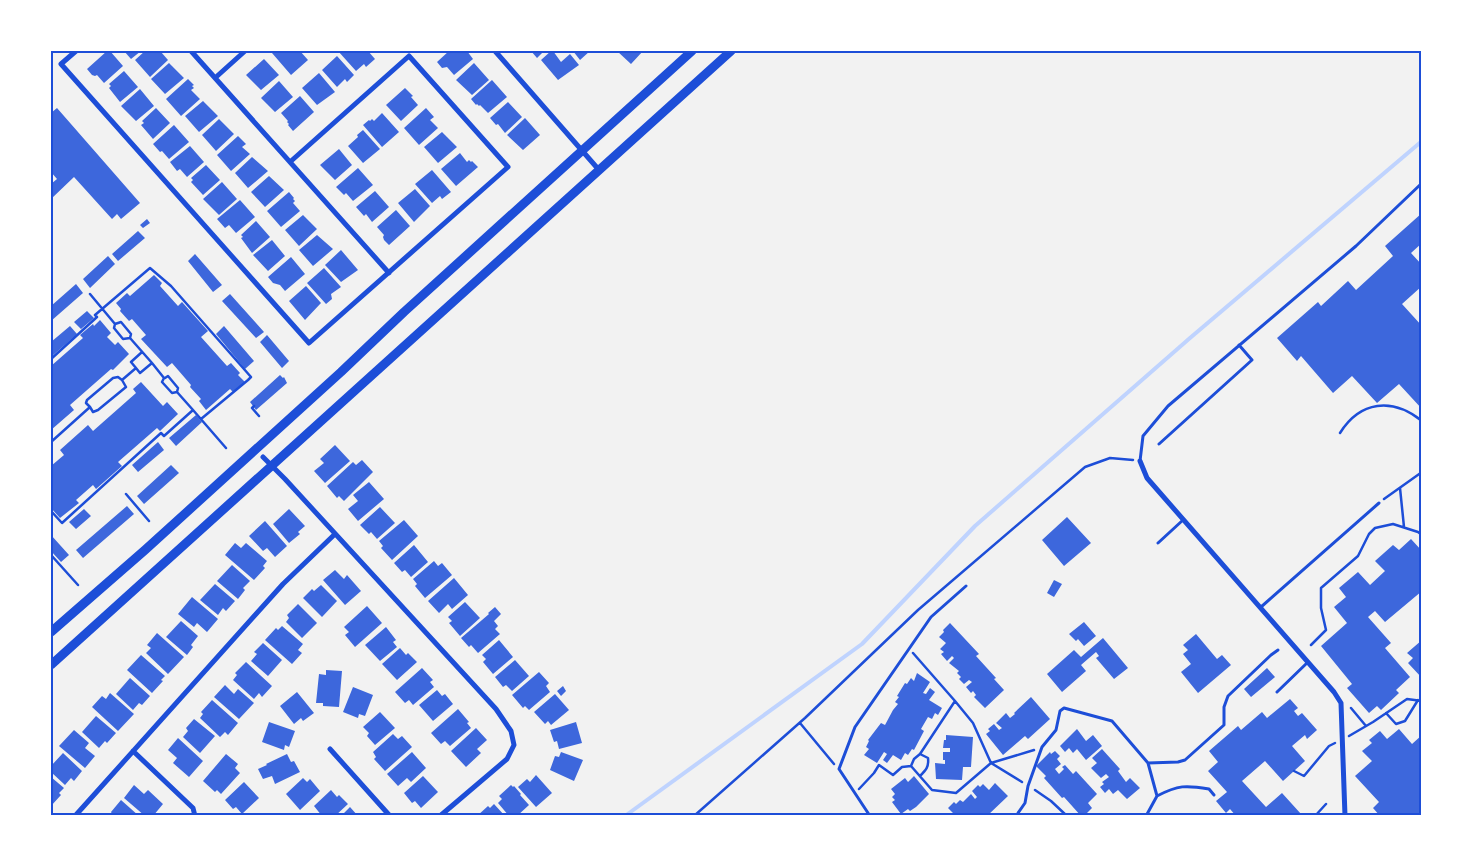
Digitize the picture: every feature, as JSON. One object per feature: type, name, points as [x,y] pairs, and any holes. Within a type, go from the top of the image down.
[{"type":"main road","points":[[51,632],[145,550],[692,51]]},
{"type":"main road","points":[[51,665],[731,51]]},
{"type":"street","points":[[76,51],[61,64],[309,343],[508,167],[409,56],[290,162]]},
{"type":"street","points":[[191,51],[389,273]]},
{"type":"street","points":[[215,78],[245,51]]},
{"type":"street","points":[[494,51],[599,170]]},
{"type":"street","points":[[263,457],[496,709],[511,731],[514,745],[507,759],[440,816]]},
{"type":"street","points":[[1140,461],[1147,478],[1261,607],[1334,692],[1341,703],[1345,816]]},
{"type":"street","points":[[75,816],[283,584],[335,534]]},
{"type":"street","points":[[330,749],[390,816]]},
{"type":"street","points":[[133,751],[193,808],[196,816]]},
{"type":"lane","points":[[1140,461],[1144,436],[1168,406],[1356,246],[1422,183]]},
{"type":"lane","points":[[1159,444],[1252,360],[1239,345]]},
{"type":"lane","points":[[1261,607],[1379,503]]},
{"type":"lane","points":[[1158,542],[1184,519]]},
{"type":"lane","points":[[870,816],[839,769],[855,727],[931,617],[966,586]]},
{"type":"lane","points":[[1148,763],[1185,760],[1224,725],[1224,708],[1228,696],[1278,650]]},
{"type":"lane","points":[[1277,692],[1308,662]]},
{"type":"lane","points":[[1016,816],[1025,803],[1028,786],[1042,747],[1056,730],[1060,711],[1064,708],[1112,721],[1148,763],[1157,796]]},
{"type":"lane","points":[[1146,816],[1157,796],[1174,788],[1188,786],[1209,789],[1214,795]]},
{"type":"path","points":[[51,359],[96,317],[95,315],[150,268],[171,286],[250,377],[201,419]]},
{"type":"path","points":[[90,294],[115,324],[114,328],[123,338],[130,338]]},
{"type":"path","points":[[115,324],[121,322],[131,334],[130,338],[164,378],[162,382],[172,393],[177,392]]},
{"type":"path","points":[[142,352],[132,362],[136,368],[140,372],[152,363]]},
{"type":"path","points":[[122,380],[136,368]]},
{"type":"path","points":[[164,378],[168,376],[178,388],[177,392],[226,448]]},
{"type":"path","points":[[118,377],[122,380],[126,387],[98,410],[93,412],[90,407],[86,400],[113,378],[118,377]]},
{"type":"path","points":[[1340,433],[1356,413],[1377,406],[1387,405],[1422,421]]},
{"type":"path","points":[[254,406],[252,408],[259,416]]},
{"type":"path","points":[[51,442],[90,407]]},
{"type":"path","points":[[51,511],[62,523],[161,433],[164,436],[193,410]]},
{"type":"path","points":[[694,816],[800,723],[918,610],[1085,467],[1110,458],[1140,461]]},
{"type":"path","points":[[1379,503],[1422,472]]},
{"type":"path","points":[[1400,488],[1404,526]]},
{"type":"path","points":[[126,494],[150,521]]},
{"type":"path","points":[[1311,645],[1326,630],[1321,608],[1321,588],[1358,556],[1372,531],[1383,525],[1392,524],[1404,526],[1422,535]]},
{"type":"path","points":[[1366,525],[1372,531]]},
{"type":"path","points":[[51,555],[78,585]]},
{"type":"path","points":[[909,649],[973,723],[991,763]]},
{"type":"path","points":[[1294,771],[1304,776],[1329,746],[1366,726],[1407,699],[1422,701]]},
{"type":"path","points":[[1386,713],[1396,724],[1405,721],[1418,700]]},
{"type":"path","points":[[911,766],[955,701]]},
{"type":"path","points":[[1351,708],[1366,726]]},
{"type":"path","points":[[800,723],[839,769]]},
{"type":"path","points":[[911,766],[932,790],[956,792],[991,763],[1042,747]]},
{"type":"path","points":[[920,754],[928,758],[926,770],[920,776]]},
{"type":"path","points":[[854,793],[871,777],[879,765],[893,774],[902,767],[911,766]]},
{"type":"path","points":[[1315,816],[1326,804]]},
{"type":"building","points":[[107,51],[110,51],[123,66],[104,83],[97,75],[92,75],[87,69]]},
{"type":"building","points":[[124,51],[141,51],[131,59]]},
{"type":"building","points":[[145,51],[161,52],[168,60],[150,77],[135,60]]},
{"type":"building","points":[[274,51],[300,51],[308,60],[291,75],[272,53]]},
{"type":"building","points":[[338,51],[368,51],[375,59],[366,67],[364,64],[356,71]]},
{"type":"building","points":[[449,51],[467,51],[473,59],[454,75],[447,67],[442,68],[437,62]]},
{"type":"building","points":[[531,51],[544,51],[537,58]]},
{"type":"building","points":[[551,51],[561,62],[570,54],[579,65],[558,80],[541,60]]},
{"type":"building","points":[[573,51],[590,51],[580,60]]},
{"type":"building","points":[[617,51],[643,51],[631,64]]},
{"type":"building","points":[[337,56],[354,75],[347,82],[345,79],[337,87],[322,70]]},
{"type":"building","points":[[264,59],[279,75],[261,90],[246,75]]},
{"type":"building","points":[[169,63],[184,78],[165,94],[151,79]]},
{"type":"building","points":[[474,63],[489,80],[472,95],[456,80]]},
{"type":"building","points":[[124,71],[138,87],[120,102],[109,88],[111,86],[109,84]]},
{"type":"building","points":[[319,73],[335,92],[317,105],[302,88]]},
{"type":"building","points":[[188,79],[194,85],[192,86],[194,88],[191,90],[200,99],[181,116],[166,99]]},
{"type":"building","points":[[492,80],[507,97],[488,113],[471,99]]},
{"type":"building","points":[[279,81],[293,97],[275,112],[261,98]]},
{"type":"building","points":[[405,88],[418,105],[401,121],[386,105]]},
{"type":"building","points":[[140,89],[154,106],[136,121],[121,106]]},
{"type":"building","points":[[300,96],[314,112],[293,131],[281,113]]},
{"type":"building","points":[[203,101],[218,116],[199,132],[185,116]]},
{"type":"building","points":[[508,102],[522,117],[505,133],[490,118]]},
{"type":"building","points":[[57,108],[140,203],[121,219],[117,214],[112,219],[74,177],[51,199],[51,184],[57,179],[51,172],[51,113]]},
{"type":"building","points":[[156,108],[170,123],[153,139],[141,125],[144,123],[142,121]]},
{"type":"building","points":[[426,108],[434,117],[430,120],[438,128],[419,145],[404,128]]},
{"type":"building","points":[[382,113],[399,132],[382,147],[363,125],[369,120],[372,119],[374,121]]},
{"type":"building","points":[[525,118],[540,135],[523,150],[507,135]]},
{"type":"building","points":[[219,119],[234,134],[216,151],[202,135]]},
{"type":"building","points":[[174,125],[189,142],[169,159],[153,144]]},
{"type":"building","points":[[363,130],[380,149],[363,163],[348,146]]},
{"type":"building","points":[[442,132],[457,147],[438,163],[424,147]]},
{"type":"building","points":[[238,136],[246,144],[242,147],[250,154],[231,171],[217,155]]},
{"type":"building","points":[[190,146],[204,162],[187,177],[180,169],[177,171],[170,162]]},
{"type":"building","points":[[339,149],[352,165],[335,180],[320,165]]},
{"type":"building","points":[[460,153],[467,162],[469,160],[472,161],[478,167],[456,186],[441,169]]},
{"type":"building","points":[[252,157],[268,171],[248,188],[235,173]]},
{"type":"building","points":[[206,165],[220,180],[203,195],[191,182],[193,180],[191,178]]},
{"type":"building","points":[[358,168],[373,185],[353,201],[346,193],[344,195],[336,187]]},
{"type":"building","points":[[432,170],[451,192],[442,199],[440,196],[432,203],[415,184]]},
{"type":"building","points":[[269,176],[284,190],[265,207],[251,192]]},
{"type":"building","points":[[222,182],[237,199],[219,215],[203,199]]},
{"type":"building","points":[[415,189],[430,206],[414,222],[398,203]]},
{"type":"building","points":[[375,191],[389,207],[372,222],[366,214],[364,216],[356,207]]},
{"type":"building","points":[[289,192],[294,198],[295,201],[293,203],[300,211],[281,227],[267,211]]},
{"type":"building","points":[[240,200],[255,217],[236,233],[229,225],[225,228],[217,219]]},
{"type":"building","points":[[396,210],[410,226],[389,245],[377,227]]},
{"type":"building","points":[[1422,213],[1422,243],[1411,253],[1422,265],[1422,286],[1402,304],[1422,326],[1422,409],[1399,384],[1377,403],[1352,376],[1333,393],[1301,356],[1297,361],[1277,338],[1318,302],[1321,306],[1348,281],[1356,290],[1393,256],[1385,246]]},
{"type":"building","points":[[303,215],[317,229],[299,246],[285,230]]},
{"type":"building","points":[[147,219],[150,223],[143,228],[140,225]]},
{"type":"building","points":[[256,221],[270,237],[252,253],[241,238],[243,237],[241,235]]},
{"type":"building","points":[[138,231],[145,238],[118,261],[112,254]]},
{"type":"building","points":[[317,235],[333,249],[313,266],[299,250]]},
{"type":"building","points":[[272,240],[285,256],[268,271],[253,255]]},
{"type":"building","points":[[341,250],[358,270],[341,282],[325,265]]},
{"type":"building","points":[[195,254],[222,285],[213,292],[188,261]]},
{"type":"building","points":[[108,256],[115,264],[90,288],[83,279]]},
{"type":"building","points":[[291,257],[305,274],[285,291],[268,277]]},
{"type":"building","points":[[324,268],[341,287],[331,294],[332,299],[326,304],[307,283]]},
{"type":"building","points":[[154,275],[162,283],[160,286],[178,306],[182,302],[208,331],[201,337],[227,366],[231,363],[245,382],[233,392],[230,389],[206,410],[199,401],[201,399],[190,387],[191,385],[172,363],[167,367],[141,339],[146,335],[132,319],[129,321],[116,303],[127,293],[130,296]]},
{"type":"building","points":[[76,284],[83,293],[51,321],[51,306]]},
{"type":"building","points":[[306,286],[321,303],[305,320],[289,301]]},
{"type":"building","points":[[230,294],[264,332],[256,338],[222,301]]},
{"type":"building","points":[[87,311],[94,318],[81,329],[74,322]]},
{"type":"building","points":[[100,320],[111,333],[107,337],[115,345],[118,342],[129,354],[113,370],[111,369],[70,405],[74,410],[51,430],[51,366],[83,338],[80,335]]},
{"type":"building","points":[[70,326],[77,334],[51,357],[51,342]]},
{"type":"building","points":[[224,326],[254,361],[245,369],[216,334]]},
{"type":"building","points":[[267,335],[289,361],[282,368],[260,342]]},
{"type":"building","points":[[280,375],[284,377],[287,383],[256,410],[250,402]]},
{"type":"building","points":[[141,382],[163,406],[167,402],[178,414],[160,431],[157,428],[118,462],[122,466],[96,489],[93,485],[76,500],[79,503],[60,518],[51,508],[51,466],[64,455],[60,450],[88,425],[93,431],[136,393],[133,389]]},
{"type":"building","points":[[196,415],[202,422],[176,446],[169,438]]},
{"type":"building","points":[[158,442],[164,450],[138,472],[132,465]]},
{"type":"building","points":[[335,445],[350,461],[325,483],[314,471],[324,463],[320,459]]},
{"type":"building","points":[[362,460],[373,472],[344,501],[339,496],[337,498],[327,486],[353,462],[356,465]]},
{"type":"building","points":[[171,465],[179,473],[144,504],[137,496]]},
{"type":"building","points":[[369,482],[384,499],[358,521],[348,509],[358,501],[353,495]]},
{"type":"building","points":[[127,506],[134,514],[83,558],[76,550]]},
{"type":"building","points":[[380,507],[395,523],[377,539],[371,532],[369,534],[360,525]]},
{"type":"building","points":[[84,509],[91,516],[76,529],[69,522]]},
{"type":"building","points":[[289,509],[305,526],[298,532],[300,534],[289,543],[273,524]]},
{"type":"building","points":[[1067,517],[1091,543],[1064,566],[1042,540]]},
{"type":"building","points":[[404,520],[418,536],[392,560],[381,548],[383,546],[379,541]]},
{"type":"building","points":[[265,521],[287,546],[275,557],[267,548],[263,551],[249,536]]},
{"type":"building","points":[[51,535],[69,555],[61,562],[51,551]]},
{"type":"building","points":[[1411,539],[1422,551],[1422,591],[1385,622],[1375,611],[1368,617],[1391,643],[1385,648],[1410,677],[1396,690],[1399,693],[1381,710],[1377,706],[1369,713],[1347,688],[1352,684],[1321,646],[1347,623],[1334,607],[1346,597],[1339,588],[1358,572],[1370,585],[1385,571],[1375,561],[1393,545],[1399,550]]},
{"type":"building","points":[[235,543],[241,548],[246,543],[267,561],[263,566],[265,568],[254,580],[225,555]]},
{"type":"building","points":[[414,545],[428,562],[411,577],[405,570],[402,572],[394,563]]},
{"type":"building","points":[[434,561],[438,566],[442,563],[452,575],[425,598],[415,586],[417,584],[413,579]]},
{"type":"building","points":[[232,565],[250,581],[243,588],[245,590],[238,599],[217,581]]},
{"type":"building","points":[[335,570],[344,579],[347,575],[361,591],[345,605],[323,580]]},
{"type":"building","points":[[454,578],[468,595],[452,609],[448,604],[439,613],[428,601]]},
{"type":"building","points":[[1054,580],[1062,584],[1054,597],[1047,593]]},
{"type":"building","points":[[215,584],[235,601],[226,611],[223,608],[218,615],[200,600]]},
{"type":"building","points":[[321,585],[337,601],[322,617],[303,598],[312,589],[314,591]]},
{"type":"building","points":[[192,597],[218,619],[207,632],[197,623],[194,627],[178,614]]},
{"type":"building","points":[[465,602],[480,618],[460,636],[449,623],[452,621],[448,617]]},
{"type":"building","points":[[298,604],[317,623],[302,638],[286,622],[289,618],[287,615]]},
{"type":"building","points":[[367,606],[382,623],[355,647],[345,635],[349,632],[344,627]]},
{"type":"building","points":[[495,607],[501,614],[494,621],[498,626],[495,629],[500,634],[478,653],[461,638]]},
{"type":"building","points":[[181,621],[198,636],[191,645],[193,647],[187,655],[166,637]]},
{"type":"building","points":[[1084,622],[1096,636],[1084,646],[1078,639],[1076,641],[1069,634]]},
{"type":"building","points":[[950,623],[979,654],[976,656],[1004,690],[985,708],[974,697],[976,695],[973,691],[971,693],[966,687],[972,682],[969,680],[964,684],[959,679],[961,677],[957,673],[959,671],[949,663],[954,658],[952,656],[947,661],[941,654],[944,652],[940,649],[946,643],[939,637]]},
{"type":"building","points":[[282,626],[303,644],[298,650],[302,653],[292,664],[265,640],[276,628],[278,630]]},
{"type":"building","points":[[386,627],[396,640],[393,642],[397,647],[380,661],[365,645]]},
{"type":"building","points":[[157,633],[184,657],[168,674],[146,653],[151,648],[147,645]]},
{"type":"building","points":[[1196,634],[1217,659],[1222,655],[1231,665],[1198,693],[1181,672],[1191,664],[1183,654],[1188,650],[1183,645]]},
{"type":"building","points":[[1103,638],[1128,668],[1114,679],[1096,658],[1099,656],[1096,652],[1081,665],[1086,671],[1062,692],[1047,674],[1074,650],[1081,657]]},
{"type":"building","points":[[499,640],[513,657],[493,674],[483,662],[486,659],[482,655]]},
{"type":"building","points":[[1422,640],[1422,678],[1408,663],[1413,658],[1407,653]]},
{"type":"building","points":[[263,643],[282,660],[268,676],[251,661],[257,654],[254,652]]},
{"type":"building","points":[[400,648],[406,655],[408,653],[417,662],[397,680],[382,664]]},
{"type":"building","points":[[141,655],[165,676],[152,693],[127,670]]},
{"type":"building","points":[[515,660],[529,676],[512,691],[506,685],[503,687],[495,677]]},
{"type":"building","points":[[246,662],[272,686],[262,697],[259,693],[254,699],[233,680],[237,675],[235,673]]},
{"type":"building","points":[[422,668],[433,680],[430,682],[434,687],[413,705],[409,700],[405,703],[395,692]]},
{"type":"building","points":[[1267,668],[1275,677],[1251,697],[1244,689]]},
{"type":"building","points":[[326,670],[342,671],[339,707],[323,706],[323,703],[316,703],[319,674],[326,675]]},
{"type":"building","points":[[539,672],[549,683],[546,686],[550,692],[529,710],[525,706],[523,708],[512,695]]},
{"type":"building","points":[[917,673],[930,682],[923,693],[926,694],[930,688],[935,692],[929,700],[942,708],[938,715],[935,713],[932,719],[928,717],[921,729],[924,731],[914,750],[912,749],[908,755],[905,753],[901,760],[893,755],[887,763],[883,760],[887,754],[884,752],[877,763],[864,755],[869,749],[866,747],[868,740],[881,723],[885,725],[898,704],[895,702],[899,697],[897,696],[905,683],[907,684],[911,678],[914,681]]},
{"type":"building","points":[[130,678],[150,696],[142,705],[139,703],[133,710],[116,694]]},
{"type":"building","points":[[225,685],[234,694],[238,689],[254,703],[239,719],[214,697]]},
{"type":"building","points":[[563,686],[566,691],[561,696],[557,691]]},
{"type":"building","points":[[353,687],[373,695],[365,716],[359,714],[358,718],[343,712]]},
{"type":"building","points":[[437,690],[442,696],[445,694],[453,704],[433,721],[419,705]]},
{"type":"building","points":[[297,692],[314,713],[303,721],[301,718],[294,724],[280,706]]},
{"type":"building","points":[[110,693],[134,714],[118,731],[92,707],[102,696],[106,699]]},
{"type":"building","points":[[555,694],[569,710],[551,725],[548,721],[545,724],[534,712]]},
{"type":"building","points":[[1031,697],[1050,719],[1028,739],[1025,736],[1003,755],[986,734],[990,731],[988,729],[994,724],[999,730],[1002,728],[996,723],[1006,713],[1010,718]]},
{"type":"building","points":[[1290,699],[1298,708],[1294,711],[1298,716],[1302,713],[1317,730],[1307,739],[1305,735],[1292,746],[1305,761],[1283,781],[1265,761],[1242,781],[1266,807],[1282,793],[1301,814],[1299,816],[1236,816],[1230,809],[1226,813],[1216,801],[1227,792],[1208,771],[1218,762],[1209,751],[1238,726],[1241,730],[1262,712],[1267,718]]},
{"type":"building","points":[[212,700],[238,723],[228,735],[225,732],[220,737],[200,718],[203,714],[201,712]]},
{"type":"building","points":[[458,709],[469,722],[467,723],[471,728],[450,746],[445,741],[441,744],[431,733]]},
{"type":"building","points":[[380,712],[395,728],[375,745],[367,736],[369,733],[363,727]]},
{"type":"building","points":[[96,716],[116,733],[107,743],[105,741],[99,748],[82,732]]},
{"type":"building","points":[[194,719],[215,736],[200,753],[183,737],[188,731],[186,728]]},
{"type":"building","points":[[269,722],[295,731],[289,747],[285,745],[284,750],[262,742]]},
{"type":"building","points":[[576,722],[582,743],[559,749],[557,741],[554,742],[550,730]]},
{"type":"building","points":[[476,728],[487,740],[477,749],[481,753],[466,767],[451,751]]},
{"type":"building","points":[[1077,729],[1086,741],[1093,735],[1102,746],[1086,760],[1077,749],[1073,753],[1069,748],[1065,752],[1060,746]]},
{"type":"building","points":[[1399,729],[1412,744],[1422,735],[1422,814],[1420,816],[1380,816],[1373,808],[1379,802],[1355,776],[1372,761],[1362,751],[1372,743],[1369,740],[1380,731],[1387,739]]},
{"type":"building","points":[[74,730],[89,743],[85,748],[95,756],[85,768],[59,746]]},
{"type":"building","points":[[393,734],[398,739],[402,736],[412,747],[385,771],[374,759],[376,757],[373,752]]},
{"type":"building","points":[[946,735],[973,737],[971,767],[963,767],[962,780],[936,779],[935,763],[945,764],[943,752],[950,752],[950,748],[943,748]]},
{"type":"building","points":[[178,738],[203,761],[189,777],[173,763],[177,758],[168,750]]},
{"type":"building","points":[[1102,749],[1120,769],[1118,771],[1126,782],[1130,778],[1140,788],[1127,799],[1118,790],[1113,794],[1109,789],[1105,793],[1100,787],[1104,784],[1102,782],[1109,777],[1106,774],[1101,778],[1091,768],[1097,763],[1092,758]]},
{"type":"building","points":[[1055,751],[1060,756],[1057,759],[1061,764],[1055,769],[1059,774],[1065,765],[1073,774],[1076,771],[1097,794],[1088,803],[1092,808],[1084,816],[1081,816],[1064,797],[1062,798],[1036,766],[1050,752],[1051,754]]},
{"type":"building","points":[[412,752],[426,768],[411,782],[407,778],[398,786],[387,774]]},
{"type":"building","points":[[561,752],[583,760],[574,781],[550,770],[555,756],[559,757]]},
{"type":"building","points":[[63,753],[82,771],[74,781],[71,778],[65,785],[51,772],[51,766]]},
{"type":"building","points":[[226,754],[238,764],[235,768],[240,773],[221,794],[217,790],[215,792],[203,781]]},
{"type":"building","points":[[287,754],[291,762],[294,761],[300,772],[275,784],[272,776],[263,779],[258,769]]},
{"type":"building","points":[[536,775],[552,793],[536,807],[518,787],[527,779],[530,782]]},
{"type":"building","points":[[423,776],[438,792],[421,808],[415,801],[412,803],[404,793]]},
{"type":"building","points":[[914,776],[929,794],[916,807],[910,811],[908,809],[901,814],[892,802],[895,800],[892,797],[895,794],[891,789],[905,778],[908,782]]},
{"type":"building","points":[[51,777],[64,788],[59,793],[61,795],[51,806]]},
{"type":"building","points":[[303,778],[307,782],[310,779],[320,791],[300,810],[286,794]]},
{"type":"building","points":[[244,782],[259,798],[242,814],[236,807],[233,809],[225,800]]},
{"type":"building","points":[[995,783],[1008,796],[987,816],[951,816],[954,814],[948,808],[954,802],[956,804],[960,800],[963,802],[971,794],[975,799],[977,797],[972,791],[978,785],[980,787],[983,784],[989,790]]},
{"type":"building","points":[[134,785],[144,794],[148,790],[163,804],[153,816],[145,816],[124,798]]},
{"type":"building","points":[[511,785],[514,786],[529,805],[517,816],[509,816],[498,803],[502,799],[499,796]]},
{"type":"building","points":[[331,790],[337,797],[339,795],[348,804],[335,816],[322,816],[314,806]]},
{"type":"building","points":[[121,800],[139,816],[113,816],[111,812]]},
{"type":"building","points":[[494,804],[505,816],[477,816],[488,806],[490,808]]},
{"type":"building","points":[[350,807],[358,816],[341,816]]},
{"type":"waterway","points":[[625,816],[862,644],[975,526],[1190,338],[1422,141]]}]
